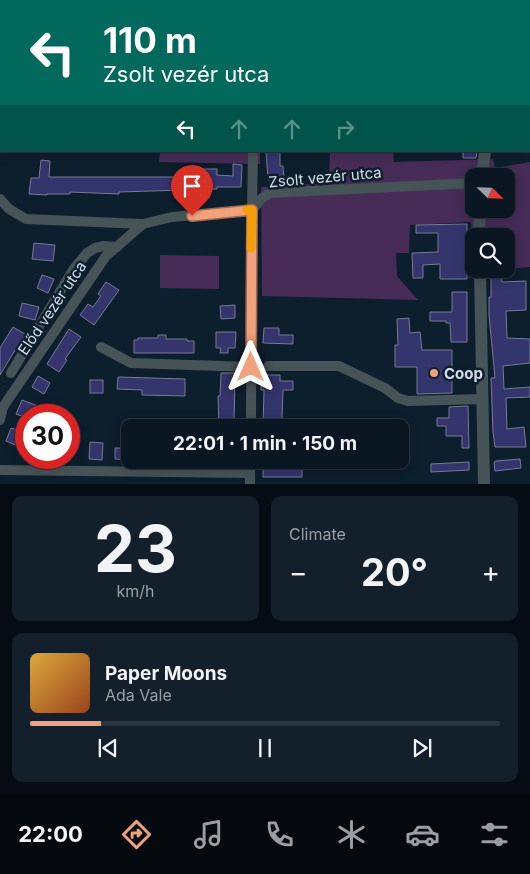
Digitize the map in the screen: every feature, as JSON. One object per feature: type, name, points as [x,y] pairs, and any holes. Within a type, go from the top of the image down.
[{"type":"street","points":[[251,419],[253,152]]},
{"type":"street","points":[[483,168],[485,152]]},
{"type":"street","name":"Zsolt vezér utca","points":[[252,210],[262,198],[270,193],[465,183]]},
{"type":"street","points":[[0,199],[9,209],[26,219],[143,224],[172,218],[252,210]]},
{"type":"street","name":"Előd vezér utca","points":[[0,420],[4,407],[106,256],[143,224]]},
{"type":"street","points":[[11,373],[73,270],[87,253],[95,248],[104,246],[117,247]]},
{"type":"street","points":[[480,278],[484,484]]},
{"type":"street","points":[[101,346],[131,363],[251,367]]},
{"type":"street","points":[[268,366],[339,366],[384,388],[398,398],[408,401],[482,399]]},
{"type":"street","points":[[0,470],[250,472],[250,484]]},
{"type":"shaded area","points":[[160,152],[260,152],[260,164],[159,162]]},
{"type":"shaded area","points":[[330,152],[393,152],[394,162],[493,159],[495,168],[530,162],[530,267],[515,268],[515,228],[471,228],[471,222],[410,225],[409,253],[396,253],[397,276],[418,300],[262,296],[261,187],[329,183]]},
{"type":"shaded area","points":[[160,255],[219,256],[219,289],[160,288]]},
{"type":"building","points":[[266,152],[280,152],[280,166],[283,166],[284,179],[268,180]]},
{"type":"building","points":[[463,152],[477,152],[476,158],[463,158]]},
{"type":"building","points":[[41,160],[50,161],[49,177],[178,177],[178,172],[203,172],[203,169],[217,169],[217,175],[233,176],[233,164],[242,165],[241,187],[119,192],[119,194],[70,192],[70,194],[29,194],[31,178],[39,178]]},
{"type":"building","points":[[467,224],[467,228],[465,228],[465,278],[467,279],[440,279],[440,264],[423,265],[423,278],[413,278],[412,253],[438,252],[438,233],[416,233],[416,225]]},
{"type":"building","points":[[34,243],[55,245],[53,261],[32,259]]},
{"type":"building","points":[[42,275],[54,279],[48,293],[37,288]]},
{"type":"building","points":[[491,278],[502,278],[502,282],[526,281],[526,310],[506,311],[507,338],[530,339],[530,363],[503,366],[504,389],[530,387],[530,397],[506,398],[507,429],[524,427],[526,447],[495,447],[491,378],[495,378],[489,315],[489,297],[491,297]]},
{"type":"building","points":[[106,282],[119,290],[94,325],[80,315],[88,304],[93,307],[101,296],[98,294]]},
{"type":"building","points":[[452,292],[467,292],[467,342],[451,342],[450,323],[446,323],[446,321],[430,321],[430,312],[452,312]]},
{"type":"building","points":[[22,303],[39,307],[35,320],[19,316]]},
{"type":"building","points":[[235,305],[235,318],[221,319],[220,306]]},
{"type":"building","name":"Coop","points":[[409,318],[410,333],[420,332],[422,350],[452,350],[452,393],[417,394],[417,367],[395,367],[395,345],[398,345],[397,319]]},
{"type":"building","points":[[13,327],[25,334],[0,375],[0,348]]},
{"type":"building","points":[[264,328],[279,328],[279,335],[293,335],[293,344],[263,343]]},
{"type":"building","points":[[69,329],[81,337],[65,359],[67,360],[59,372],[47,364]]},
{"type":"building","points":[[216,332],[236,332],[235,348],[228,348],[228,353],[220,353],[221,348],[216,348]]},
{"type":"building","points":[[158,335],[166,335],[166,339],[194,341],[194,353],[134,353],[134,340],[138,340],[138,338],[158,338]]},
{"type":"building","points":[[221,373],[235,373],[234,419],[219,419],[218,396],[220,396]]},
{"type":"building","points":[[261,375],[280,375],[280,381],[293,381],[293,390],[283,390],[282,419],[263,419],[264,390],[261,390]]},
{"type":"building","points":[[38,376],[50,383],[44,394],[32,387]]},
{"type":"building","points":[[118,377],[185,379],[185,396],[142,395],[142,390],[117,389]]},
{"type":"building","points":[[90,380],[103,380],[103,393],[90,393]]},
{"type":"building","points":[[22,400],[33,404],[20,404]]},
{"type":"building","points":[[468,406],[469,448],[462,448],[462,436],[446,436],[446,426],[437,426],[437,418],[449,418],[449,407]]},
{"type":"building","points":[[11,428],[15,429],[15,445],[6,441]]},
{"type":"building","points":[[90,442],[103,443],[102,460],[89,459]]},
{"type":"building","points":[[115,448],[121,448],[121,459],[115,459]]},
{"type":"building","points":[[520,459],[521,468],[495,471],[494,462],[496,461]]},
{"type":"building","points":[[469,462],[469,470],[431,472],[431,464]]},
{"type":"building","points":[[263,469],[302,469],[302,477],[263,477]]},
{"type":"slow traffic","points":[[247,210],[252,210],[251,248]]},
{"type":"place","name":"Coop","points":[[434,373]]},
{"type":"route","points":[[192,216],[252,210],[251,367]]}]
